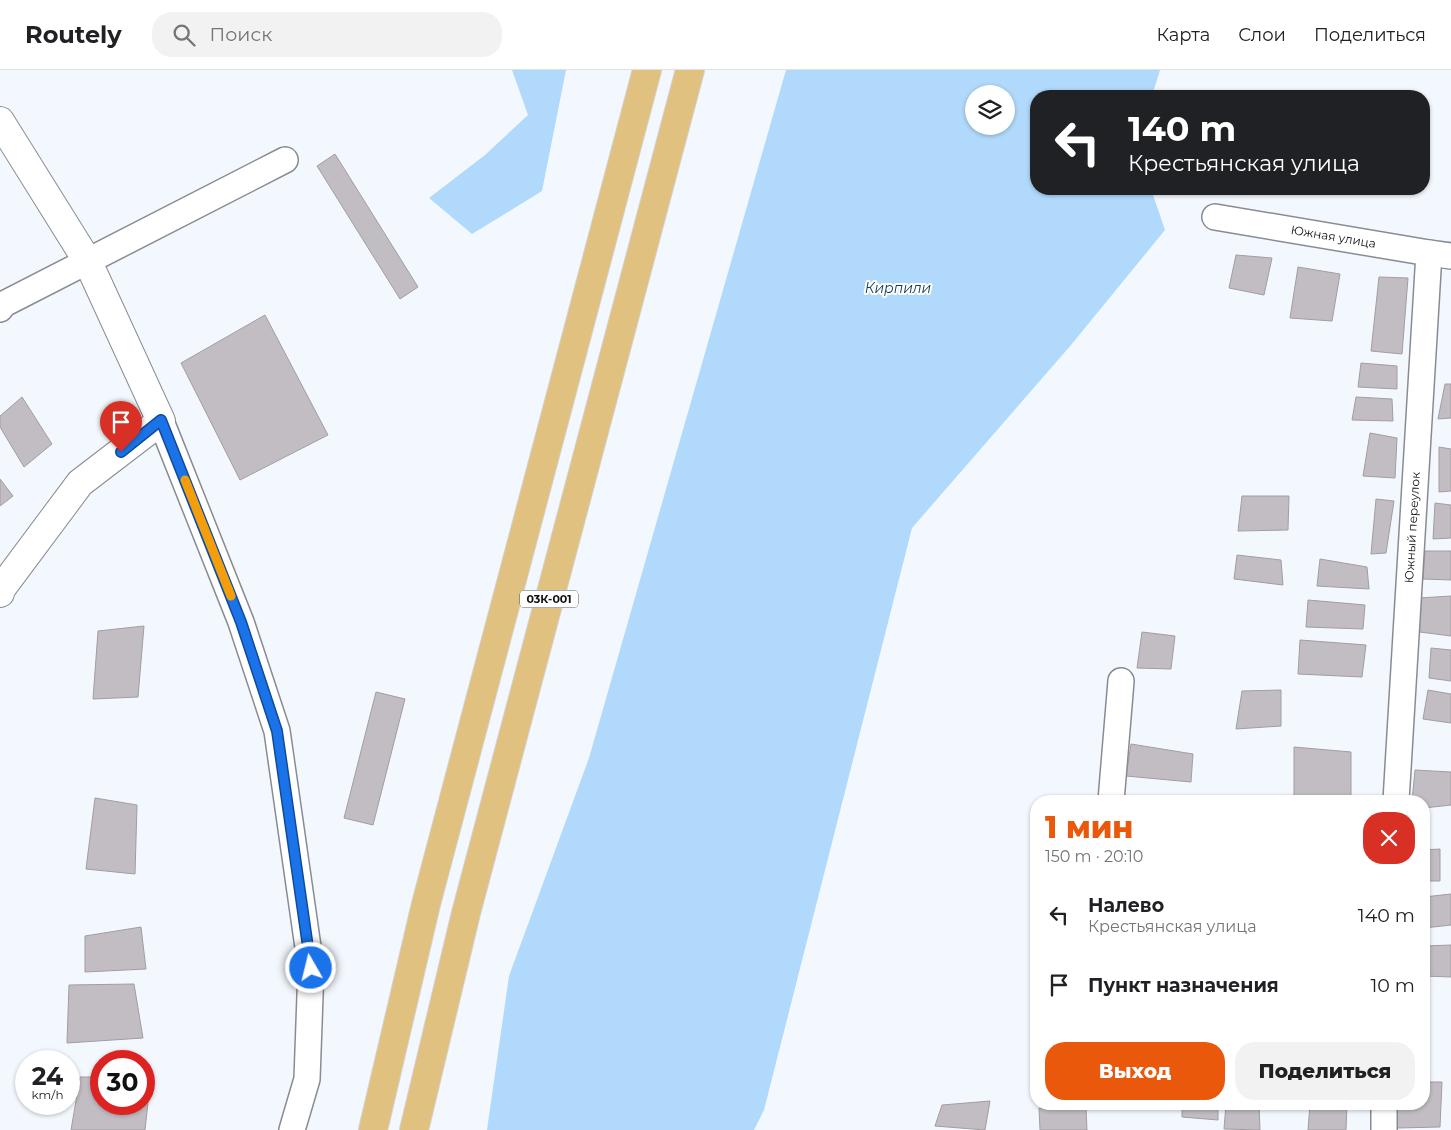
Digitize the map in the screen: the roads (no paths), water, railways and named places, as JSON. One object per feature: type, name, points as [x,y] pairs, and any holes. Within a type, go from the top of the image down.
[{"type":"main road","name":"03К-001","points":[[373,1130],[426,904],[648,70]]},
{"type":"main road","name":"03К-001","points":[[414,1130],[466,913],[690,70]]},
{"type":"main road","points":[[0,121],[88,262],[161,420],[80,483],[1,588],[0,594]]},
{"type":"street","points":[[0,309],[4,304],[285,160]]},
{"type":"street","name":"Южная улица","points":[[1215,218],[1440,254]]},
{"type":"street","name":"Южный переулок","points":[[1396,795],[1440,254]]},
{"type":"street","points":[[161,420],[241,622],[277,731],[311,968],[307,1078],[292,1130]]},
{"type":"street","points":[[1112,795],[1121,681]]},
{"type":"street","points":[[1384,1110],[1384,1130]]},
{"type":"water","points":[[512,70],[566,70],[542,191],[472,234],[429,198],[485,155],[528,115]]},
{"type":"water","name":"Кирпили","points":[[786,70],[1160,70],[1154,90],[1030,90],[1030,195],[1153,195],[1165,230],[1071,345],[912,528],[764,1110],[754,1130],[487,1130],[509,976],[589,758]]}]
